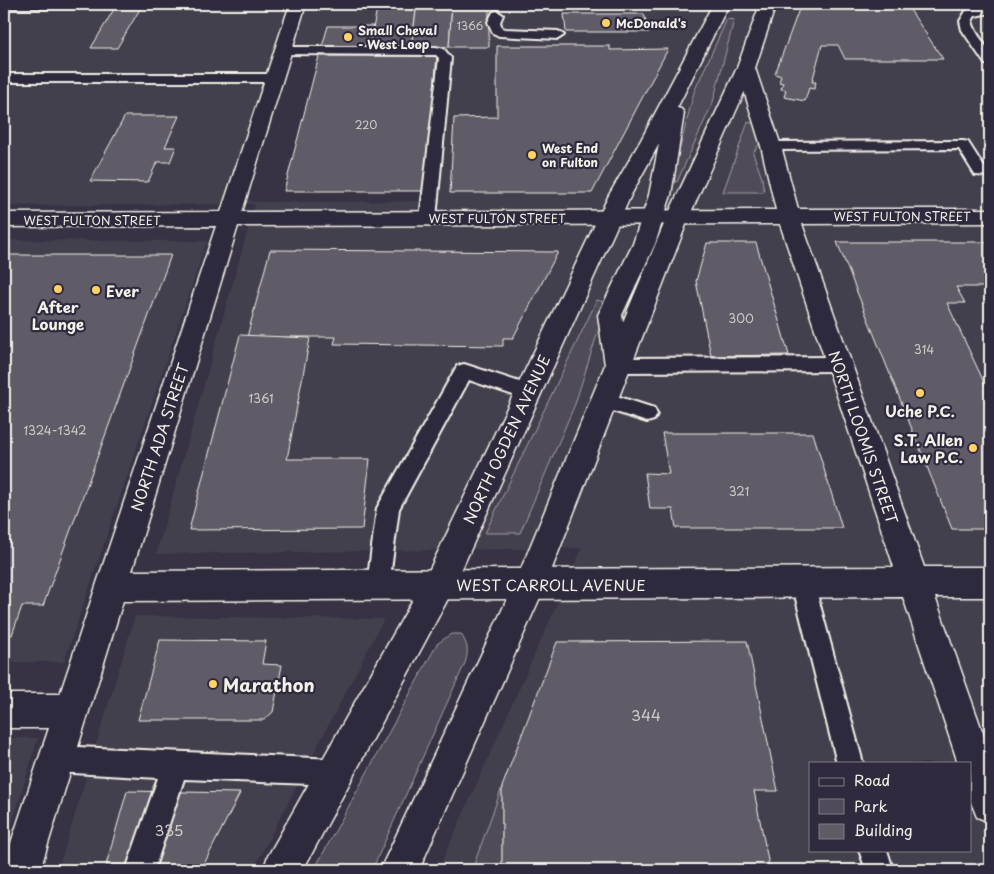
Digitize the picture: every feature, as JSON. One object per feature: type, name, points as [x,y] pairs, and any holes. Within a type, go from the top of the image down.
[{"type":"street","name":"NORTH ADA STREET","points":[[21,870],[298,4]]},
{"type":"street","name":"NORTH OGDEN AVENUE","points":[[282,870],[439,584],[620,195],[678,90],[721,4]]},
{"type":"street","points":[[399,870],[530,584],[618,365],[665,217],[746,68],[768,4]]},
{"type":"street","name":"NORTH LOOMIS STREET","points":[[738,40],[771,146],[789,217],[990,804]]},
{"type":"street","points":[[665,217],[660,195],[678,90]]},
{"type":"street","name":"WEST FULTON STREET","points":[[4,220],[990,216]]},
{"type":"street","name":"WEST CARROLL AVENUE","points":[[112,586],[990,582]]},
{"type":"street","points":[[4,712],[71,711]]},
{"type":"lane","points":[[4,4],[90,4]]},
{"type":"lane","points":[[990,9],[970,14],[966,21],[968,30],[990,61]]},
{"type":"lane","points":[[505,14],[558,35],[503,33],[497,30],[494,22],[505,14]]},
{"type":"lane","points":[[283,51],[436,51],[445,58],[428,218]]},
{"type":"lane","points":[[4,78],[274,78]]},
{"type":"lane","points":[[771,146],[963,145],[980,172],[990,172]]},
{"type":"lane","points":[[618,365],[839,364]]},
{"type":"lane","points":[[378,584],[388,508],[464,371],[528,392]]},
{"type":"lane","points":[[604,400],[647,414]]},
{"type":"lane","points":[[803,583],[850,762]]},
{"type":"lane","points":[[56,759],[176,764],[282,772],[335,772]]},
{"type":"lane","points":[[140,870],[176,764]]},
{"type":"shaded area","points":[[4,4],[297,4],[294,15],[298,4],[990,4],[990,870],[438,870],[582,548],[156,554],[255,204],[4,206]],"holes":[[[283,51],[448,51],[439,201],[255,202],[236,196]]]},
{"type":"shaded area","points":[[4,240],[207,241],[64,662],[4,662]]},
{"type":"shaded area","points":[[135,616],[384,619],[253,870],[58,870]]},
{"type":"shaded area","points":[[4,738],[38,738],[4,851]]},
{"type":"green space","points":[[727,19],[734,20],[713,102],[677,182],[672,180],[694,92]]},
{"type":"green space","points":[[748,122],[755,124],[760,143],[753,153],[762,178],[764,192],[723,192]]},
{"type":"green space","points":[[597,300],[607,303],[575,404],[520,533],[485,533]]},
{"type":"green space","points":[[451,634],[461,634],[465,641],[467,655],[465,663],[372,870],[314,870],[437,644]]},
{"type":"green space","points":[[502,787],[502,870],[472,870]]},
{"type":"building","points":[[117,4],[143,4],[117,48],[91,48]]},
{"type":"building","points":[[378,4],[417,4],[411,48],[369,48]]},
{"type":"building","points":[[417,4],[452,4],[449,47],[411,48]]},
{"type":"building","points":[[452,4],[489,4],[489,47],[449,47]]},
{"type":"building","points":[[801,4],[906,4],[943,59],[845,59],[838,45],[822,45],[812,82],[816,82],[814,89],[809,88],[805,101],[784,97],[786,90],[781,89],[783,83],[779,82],[781,76],[775,74]]},
{"type":"building","name":"McDonald's","points":[[564,14],[644,14],[649,32],[566,32]]},
{"type":"building","name":"Small Cheval - West Loop","points":[[328,26],[373,26],[369,48],[322,47]]},
{"type":"building","name":"West End on Fulton","points":[[497,46],[610,46],[610,50],[668,49],[592,193],[450,193],[454,118],[497,117]]},
{"type":"building","points":[[319,56],[437,56],[425,191],[284,191]]},
{"type":"building","points":[[125,116],[179,116],[165,147],[176,147],[170,162],[157,162],[148,182],[90,181]]},
{"type":"building","points":[[837,242],[990,242],[990,287],[956,287],[965,303],[947,303],[990,395],[990,529],[952,529]]},
{"type":"building","points":[[707,243],[756,243],[789,355],[711,356],[696,281]]},
{"type":"building","points":[[270,250],[558,252],[513,338],[503,338],[503,346],[334,344],[336,337],[247,337]]},
{"type":"building","points":[[4,255],[171,255],[43,606],[22,606],[12,635],[4,635]]},
{"type":"building","points":[[240,335],[310,338],[287,459],[370,459],[362,529],[189,530]]},
{"type":"building","points":[[662,433],[813,433],[842,528],[676,528],[673,509],[650,509],[645,473],[669,474]]},
{"type":"building","name":"Marathon","points":[[160,640],[266,641],[262,664],[282,665],[273,712],[264,720],[138,720]]},
{"type":"building","points":[[747,641],[778,791],[754,791],[770,870],[502,870],[502,787],[557,642]]},
{"type":"building","points":[[127,791],[240,793],[203,866],[106,865]]},
{"type":"place","name":"McDonald's","points":[[606,23]]},
{"type":"place","name":"Small Cheval - West Loop","points":[[348,37]]},
{"type":"place","name":"West End on Fulton","points":[[532,155]]},
{"type":"place","name":"After Lounge","points":[[58,289]]},
{"type":"place","name":"Ever","points":[[96,290]]},
{"type":"place","name":"Uche P.C.","points":[[920,393]]},
{"type":"place","name":"S.T. Allen Law P.C.","points":[[973,448]]},
{"type":"place","name":"Marathon","points":[[213,684]]}]
